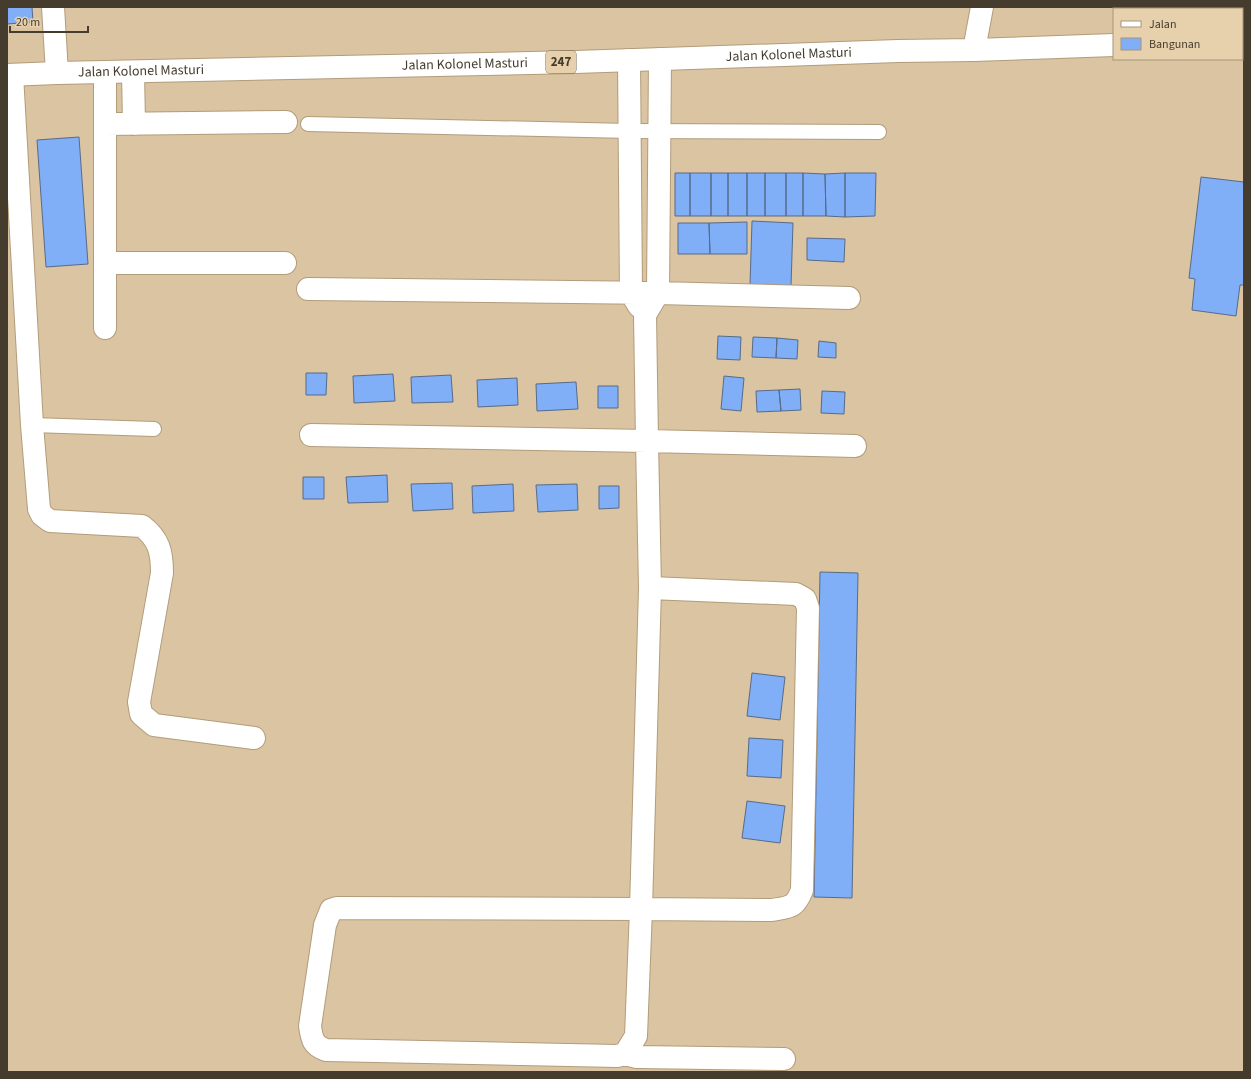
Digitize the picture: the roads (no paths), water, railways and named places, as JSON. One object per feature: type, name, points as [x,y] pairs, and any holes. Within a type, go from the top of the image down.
[{"type":"street","points":[[53,7],[57,73]]},
{"type":"street","points":[[974,50],[982,7]]},
{"type":"street","name":"Jalan Kolonel Masturi","points":[[10,75],[629,60],[1113,45]]},
{"type":"street","points":[[625,1054],[636,1036],[641,910],[650,588],[645,315],[658,293],[660,59]]},
{"type":"street","points":[[629,60],[631,293],[645,315]]},
{"type":"street","points":[[133,72],[134,124]]},
{"type":"street","points":[[105,73],[105,328]]},
{"type":"street","points":[[10,75],[38,509],[50,522],[142,526],[151,533],[157,543],[162,557],[162,573],[139,702],[141,714],[154,724],[254,738]]},
{"type":"street","points":[[105,124],[286,122]]},
{"type":"street","points":[[106,263],[285,263]]},
{"type":"street","points":[[308,289],[658,293],[849,298]]},
{"type":"street","points":[[311,435],[856,446]]},
{"type":"street","points":[[650,588],[796,594],[804,599],[808,608],[802,890],[798,900],[789,907],[772,910],[337,908],[331,910],[325,925],[310,1026],[312,1036],[314,1043],[326,1050],[609,1056],[625,1054],[637,1057],[784,1059]]},
{"type":"lane","points":[[308,124],[630,131],[879,132]]},
{"type":"lane","points":[[32,425],[154,429]]}]
